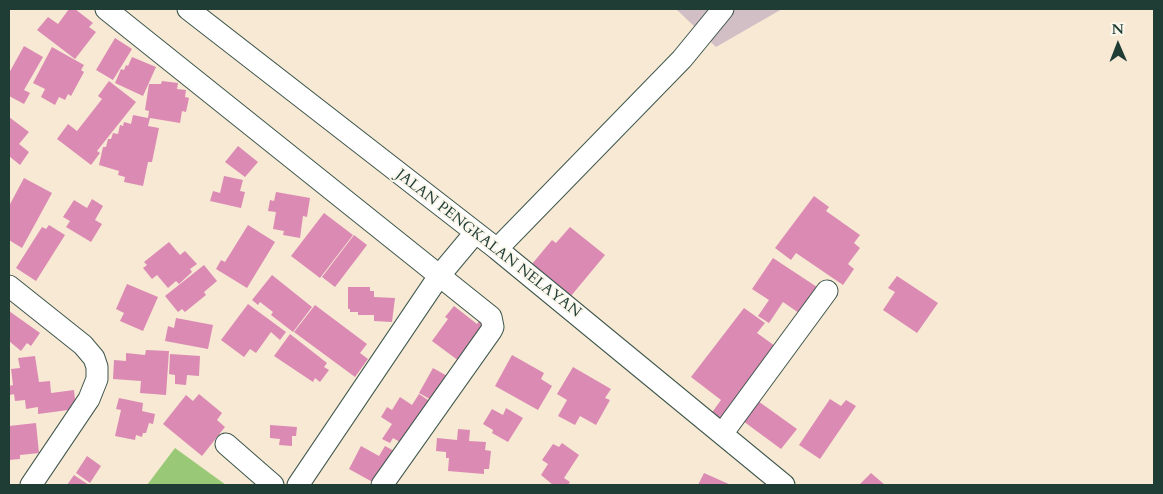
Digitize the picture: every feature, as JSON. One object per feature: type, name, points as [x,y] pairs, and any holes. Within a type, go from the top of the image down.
[{"type":"street","points":[[106,9],[489,315],[493,327],[382,485]]},
{"type":"street","name":"JALAN PENGKALAN NELAYAN","points":[[188,9],[497,249],[784,485]]},
{"type":"street","points":[[497,249],[682,60],[723,9]]},
{"type":"street","points":[[298,485],[439,276],[475,233]]},
{"type":"street","points":[[9,286],[83,345],[94,358],[97,368],[97,378],[89,399],[31,485]]},
{"type":"street","points":[[722,434],[827,291]]},
{"type":"street","points":[[226,444],[273,485]]},
{"type":"shaded area","points":[[676,9],[782,9],[716,47]]},
{"type":"green space","points":[[175,448],[226,485],[147,485]]},
{"type":"building","points":[[69,9],[75,9],[93,23],[89,27],[96,32],[75,59],[37,30],[48,17],[58,24]]},
{"type":"building","points":[[115,38],[132,49],[113,80],[96,70]]},
{"type":"building","points":[[24,46],[43,57],[24,90],[30,93],[24,104],[9,96],[9,73]]},
{"type":"building","points":[[52,47],[84,65],[81,70],[84,72],[71,96],[68,94],[65,100],[59,97],[55,105],[41,97],[45,89],[33,83]]},
{"type":"building","points":[[132,57],[156,67],[143,96],[115,83],[121,69],[124,70],[126,65],[128,66]]},
{"type":"building","points":[[109,81],[136,102],[97,151],[100,153],[91,165],[57,139],[68,124],[77,131],[102,99],[98,96]]},
{"type":"building","points":[[162,81],[178,83],[177,89],[186,90],[185,97],[189,98],[186,112],[182,111],[180,123],[150,118],[148,126],[159,128],[152,162],[148,162],[143,186],[124,182],[125,177],[118,175],[119,171],[99,165],[103,147],[106,147],[108,139],[111,139],[113,133],[118,134],[120,125],[123,126],[124,122],[131,124],[133,115],[148,118],[149,111],[145,110],[149,84],[161,84]]},
{"type":"building","points":[[9,117],[29,132],[19,144],[29,152],[20,165],[9,156]]},
{"type":"building","points":[[238,146],[258,162],[245,177],[225,162]]},
{"type":"building","points":[[224,176],[243,180],[240,191],[245,192],[241,208],[210,201],[213,191],[220,193]]},
{"type":"building","points":[[24,178],[52,193],[22,248],[9,240],[9,206]]},
{"type":"building","points":[[276,192],[310,198],[307,217],[303,216],[300,238],[283,235],[284,231],[273,229],[276,212],[268,211],[270,200],[274,201]]},
{"type":"building","points":[[814,196],[829,207],[826,211],[860,235],[854,243],[860,248],[848,264],[854,269],[843,285],[796,253],[791,260],[775,248]]},
{"type":"building","points":[[92,199],[103,206],[95,220],[102,224],[91,242],[66,227],[70,221],[63,217],[74,200],[87,208]]},
{"type":"building","points":[[324,213],[353,235],[320,278],[291,256]]},
{"type":"building","points":[[49,225],[65,235],[36,281],[16,268],[42,227],[46,229]]},
{"type":"building","points":[[248,225],[275,242],[247,288],[216,269],[221,260],[225,262]]},
{"type":"building","points":[[570,227],[605,255],[571,296],[527,270],[552,240],[556,243]]},
{"type":"building","points":[[354,235],[367,245],[335,287],[322,277]]},
{"type":"building","points":[[169,242],[180,255],[185,251],[197,264],[190,269],[192,272],[179,284],[176,281],[168,288],[157,275],[152,279],[143,268],[147,265],[144,262]]},
{"type":"building","points":[[773,258],[817,287],[799,313],[783,302],[769,323],[758,316],[769,300],[752,289]]},
{"type":"building","points":[[204,265],[217,281],[204,292],[206,295],[185,312],[182,309],[178,312],[165,296]]},
{"type":"building","points":[[272,275],[312,307],[293,332],[271,315],[273,312],[260,302],[258,305],[252,300]]},
{"type":"building","points":[[897,276],[938,303],[917,333],[883,310],[895,292],[888,288]]},
{"type":"building","points":[[127,284],[158,297],[143,331],[120,321],[124,313],[116,309]]},
{"type":"building","points":[[348,287],[370,287],[370,291],[374,291],[374,297],[395,298],[392,322],[374,321],[374,315],[358,315],[358,312],[350,312],[350,309],[348,309]]},
{"type":"building","points":[[248,304],[286,332],[280,340],[271,332],[256,353],[250,349],[244,357],[221,340]]},
{"type":"building","points":[[315,305],[367,344],[360,353],[368,359],[355,377],[294,332]]},
{"type":"building","points":[[454,306],[477,324],[479,321],[490,329],[463,364],[432,341],[448,319],[445,317]]},
{"type":"building","points":[[744,308],[765,323],[757,333],[775,346],[727,409],[731,413],[720,427],[708,418],[721,400],[691,377]]},
{"type":"building","points":[[9,311],[40,333],[31,346],[27,343],[21,351],[9,341]]},
{"type":"building","points":[[176,318],[213,325],[208,349],[165,341],[168,326],[174,328]]},
{"type":"building","points":[[290,334],[327,363],[324,367],[329,370],[320,382],[315,378],[313,382],[274,356]]},
{"type":"building","points":[[146,350],[169,351],[166,395],[140,393],[141,381],[113,379],[114,360],[126,361],[126,353],[145,355]]},
{"type":"building","points":[[170,354],[200,356],[199,376],[187,375],[186,385],[175,384],[175,375],[169,374]]},
{"type":"building","points":[[512,355],[544,373],[541,379],[552,386],[538,410],[495,386]]},
{"type":"building","points":[[35,356],[39,382],[50,381],[51,393],[74,390],[76,409],[38,414],[38,407],[26,409],[25,400],[15,401],[14,394],[10,395],[9,386],[13,385],[11,369],[20,368],[18,358]]},
{"type":"building","points":[[573,367],[611,389],[605,398],[610,400],[596,425],[580,416],[575,425],[558,416],[567,400],[557,394]]},
{"type":"building","points":[[433,368],[449,377],[435,402],[419,393]]},
{"type":"building","points":[[199,394],[222,413],[217,420],[225,427],[202,456],[163,424],[186,395],[193,401]]},
{"type":"building","points":[[419,394],[434,404],[407,446],[393,438],[390,443],[382,439],[392,424],[381,417],[387,407],[392,410],[400,397],[412,405]]},
{"type":"building","points":[[119,398],[143,403],[142,411],[155,414],[153,424],[149,423],[146,433],[143,433],[142,437],[136,435],[135,440],[115,436],[121,410],[116,409]]},
{"type":"building","points":[[830,399],[841,406],[846,400],[856,406],[820,459],[799,445]]},
{"type":"building","points":[[758,401],[797,429],[781,449],[743,421]]},
{"type":"building","points":[[506,408],[523,418],[508,442],[492,433],[493,430],[483,424],[492,409],[503,415]]},
{"type":"building","points":[[36,423],[39,453],[20,455],[20,459],[9,460],[9,426]]},
{"type":"building","points":[[270,425],[297,427],[296,436],[292,436],[292,446],[279,445],[280,439],[270,438]]},
{"type":"building","points":[[458,429],[470,430],[469,441],[486,442],[485,450],[491,451],[489,469],[484,469],[484,474],[448,471],[449,458],[446,458],[446,452],[436,451],[437,438],[457,440]]},
{"type":"building","points":[[562,443],[579,455],[564,478],[570,482],[568,485],[553,485],[541,475],[548,464],[542,460],[553,444],[559,447]]},
{"type":"building","points":[[361,446],[379,456],[385,446],[396,452],[378,485],[349,469]]},
{"type":"building","points":[[87,456],[101,466],[90,483],[76,473]]},
{"type":"building","points":[[704,473],[731,485],[698,485]]},
{"type":"building","points":[[871,473],[885,485],[859,485]]},
{"type":"building","points":[[74,475],[89,485],[67,485]]}]
